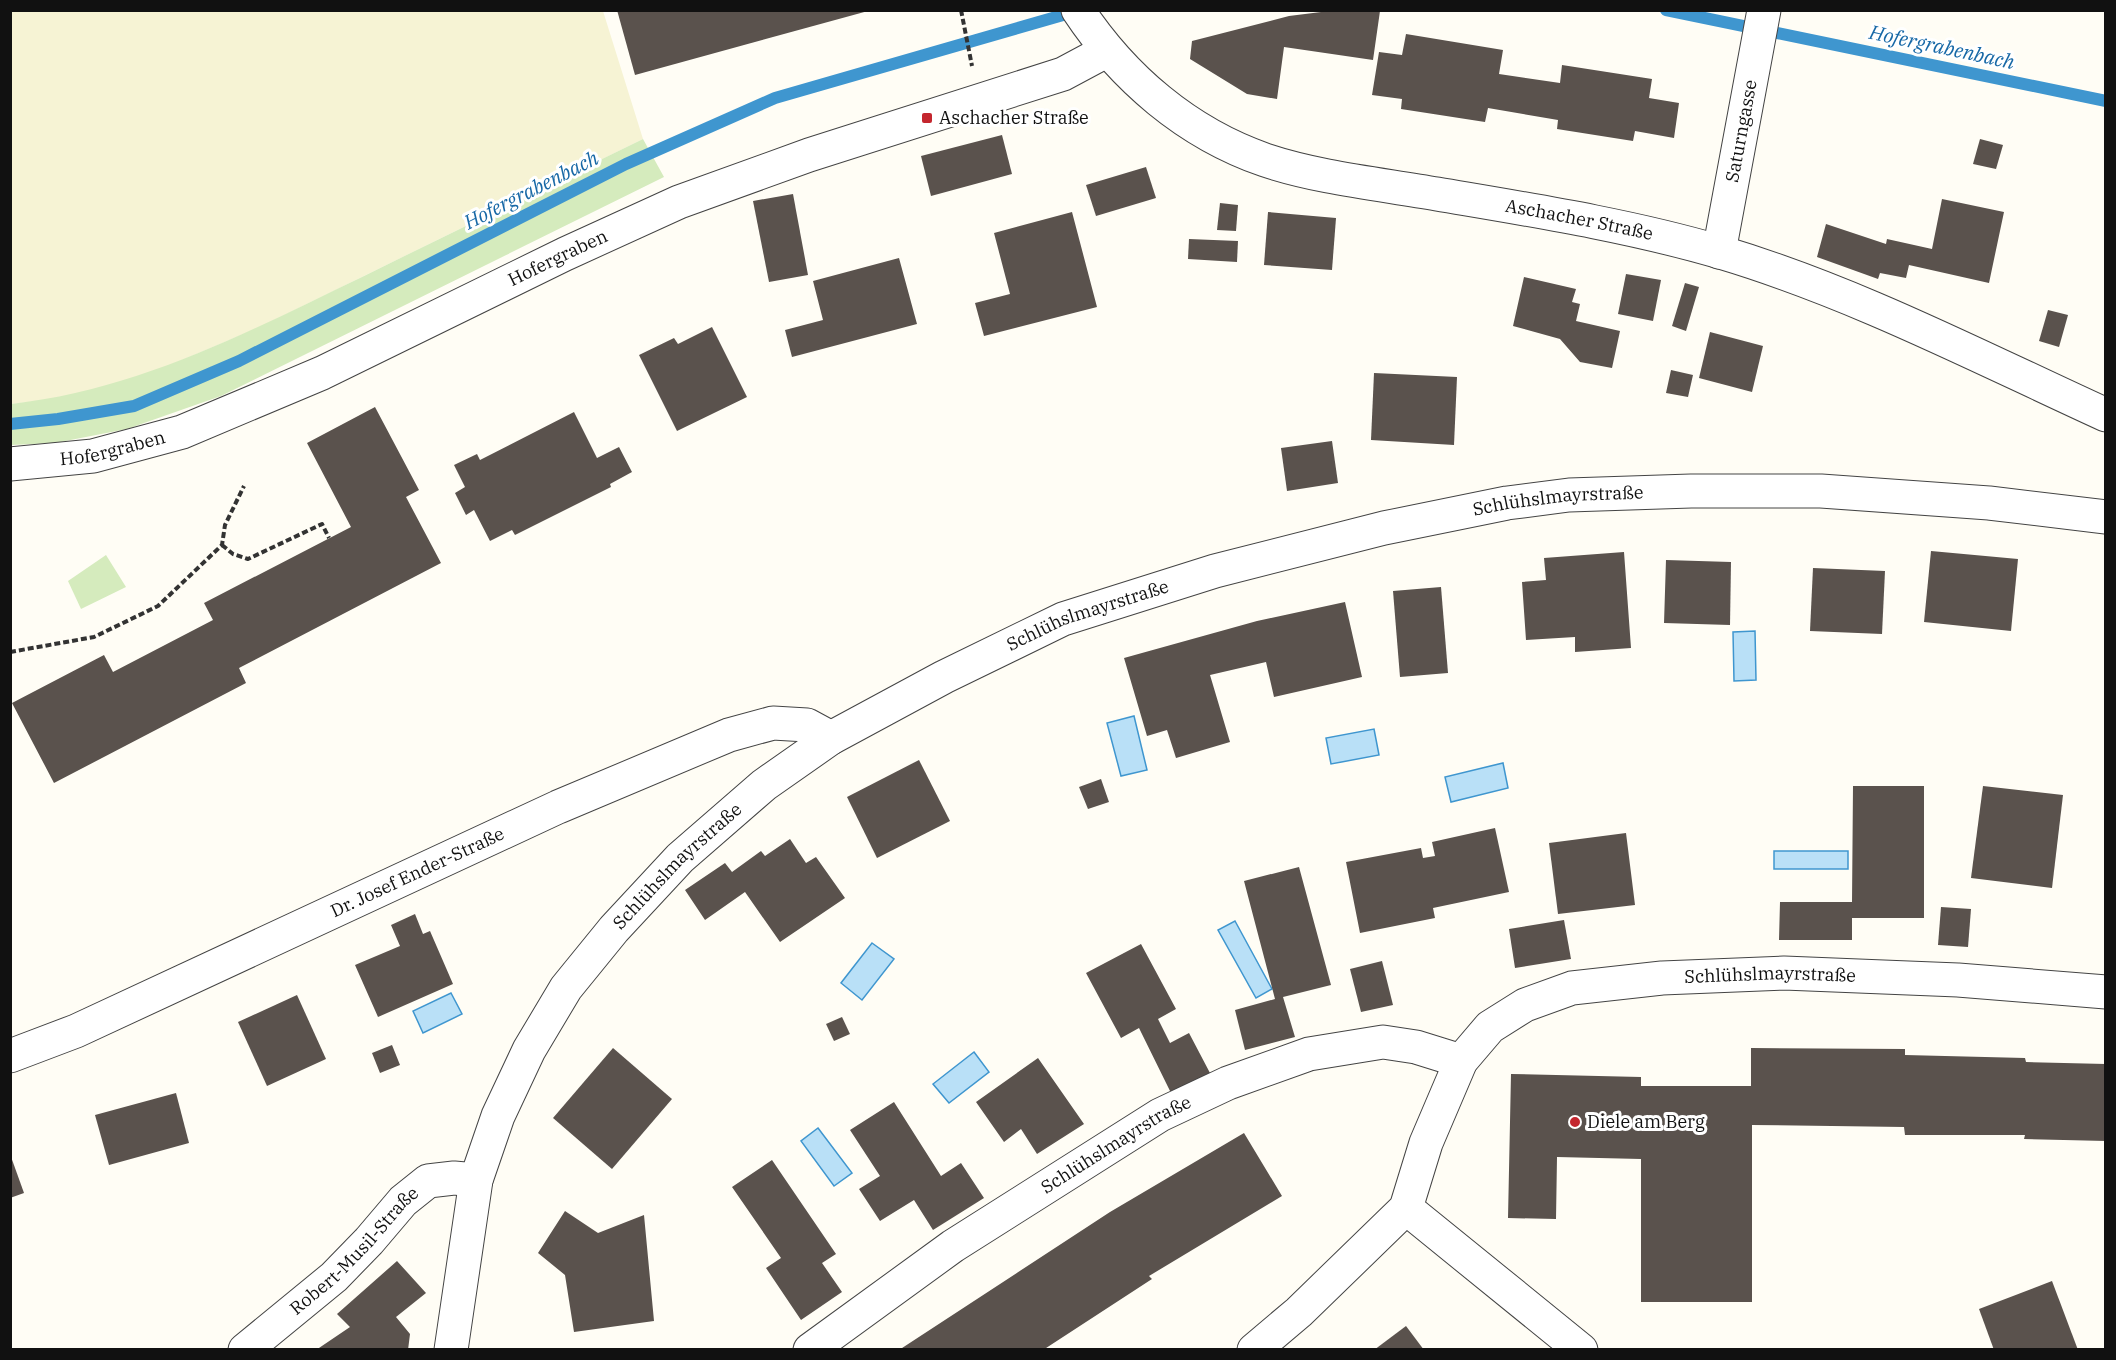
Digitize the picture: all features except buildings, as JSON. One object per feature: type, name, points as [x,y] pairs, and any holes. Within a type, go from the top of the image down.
[{"type":"street","name":"Aschacher Straße","points":[[1078,10],[1106,51],[1142,87],[1182,118],[1226,143],[1266,160],[1337,176],[1588,222],[1719,252],[1789,275],[1894,317],[2106,415]]},
{"type":"street","name":"Saturngasse","points":[[1719,252],[1764,10]]},
{"type":"street","name":"Hofergraben","points":[[10,464],[93,456],[182,432],[322,373],[565,254],[679,202],[809,155],[1063,74],[1106,51]]},
{"type":"street","name":"Schlühslmayrstraße","points":[[451,1350],[476,1180],[498,1116],[529,1050],[566,988],[614,929],[680,858],[764,785],[831,738],[944,677],[1063,619],[1215,572],[1384,528],[1507,503],[1580,495],[1690,491],[1821,491],[1989,503],[2106,517]]},
{"type":"street","name":"Dr. Josef Ender-Straße","points":[[10,1056],[76,1031],[526,822],[729,735],[773,723],[807,725],[831,738]]},
{"type":"street","name":"Schlühslmayrstraße","points":[[1254,1350],[1299,1312],[1406,1208],[1426,1143],[1461,1061],[1490,1027],[1525,1005],[1572,988],[1662,978],[1808,974],[1958,980],[2106,992]]},
{"type":"street","name":"Schlühslmayrstraße","points":[[810,1350],[953,1246],[1160,1115],[1228,1083],[1309,1053],[1383,1042],[1416,1047],[1461,1061]]},
{"type":"street","name":"Robert-Musil-Straße","points":[[246,1350],[334,1277],[369,1242],[403,1201],[428,1182],[454,1178],[476,1180]]},
{"type":"street","points":[[1406,1208],[1581,1350]]},
{"type":"path","points":[[962,10],[974,78]]},
{"type":"path","points":[[10,652],[94,637],[132,621],[158,606],[222,545],[225,525],[244,486]]},
{"type":"path","points":[[222,545],[232,554],[248,559],[322,524],[329,538]]},
{"type":"shaded area","points":[[10,11],[603,11],[643,139],[260,327],[142,377],[55,399],[11,404]]},
{"type":"green space","points":[[643,139],[664,177],[221,396],[127,429],[55,443],[11,445],[11,404],[58,397],[103,386],[148,372],[234,338]]},
{"type":"green space","points":[[106,555],[126,587],[81,609],[68,581]]},
{"type":"water","points":[[1755,631],[1756,680],[1734,681],[1733,632]]},
{"type":"water","points":[[1134,716],[1147,770],[1121,776],[1107,723]]},
{"type":"water","points":[[1374,729],[1379,755],[1331,764],[1326,738]]},
{"type":"water","points":[[1503,763],[1508,788],[1451,802],[1445,777]]},
{"type":"water","points":[[1774,851],[1848,851],[1848,869],[1774,869]]},
{"type":"water","points":[[1235,921],[1272,989],[1256,998],[1218,930]]},
{"type":"water","points":[[872,943],[894,959],[862,1000],[841,983]]},
{"type":"water","points":[[451,993],[462,1014],[423,1033],[413,1011]]},
{"type":"water","points":[[974,1052],[989,1072],[949,1103],[933,1084]]},
{"type":"water","points":[[818,1128],[852,1173],[834,1186],[801,1141]]},
{"type":"waterway","name":"Hofergrabenbach","points":[[1666,10],[2106,101]]},
{"type":"waterway","name":"Hofergrabenbach","points":[[10,424],[58,419],[134,406],[239,361],[626,164],[775,98],[1077,11]]},
{"type":"place","name":"Aschacher Straße","points":[[927,118]]},
{"type":"place","name":"Diele am Berg","points":[[1575,1122]]}]
